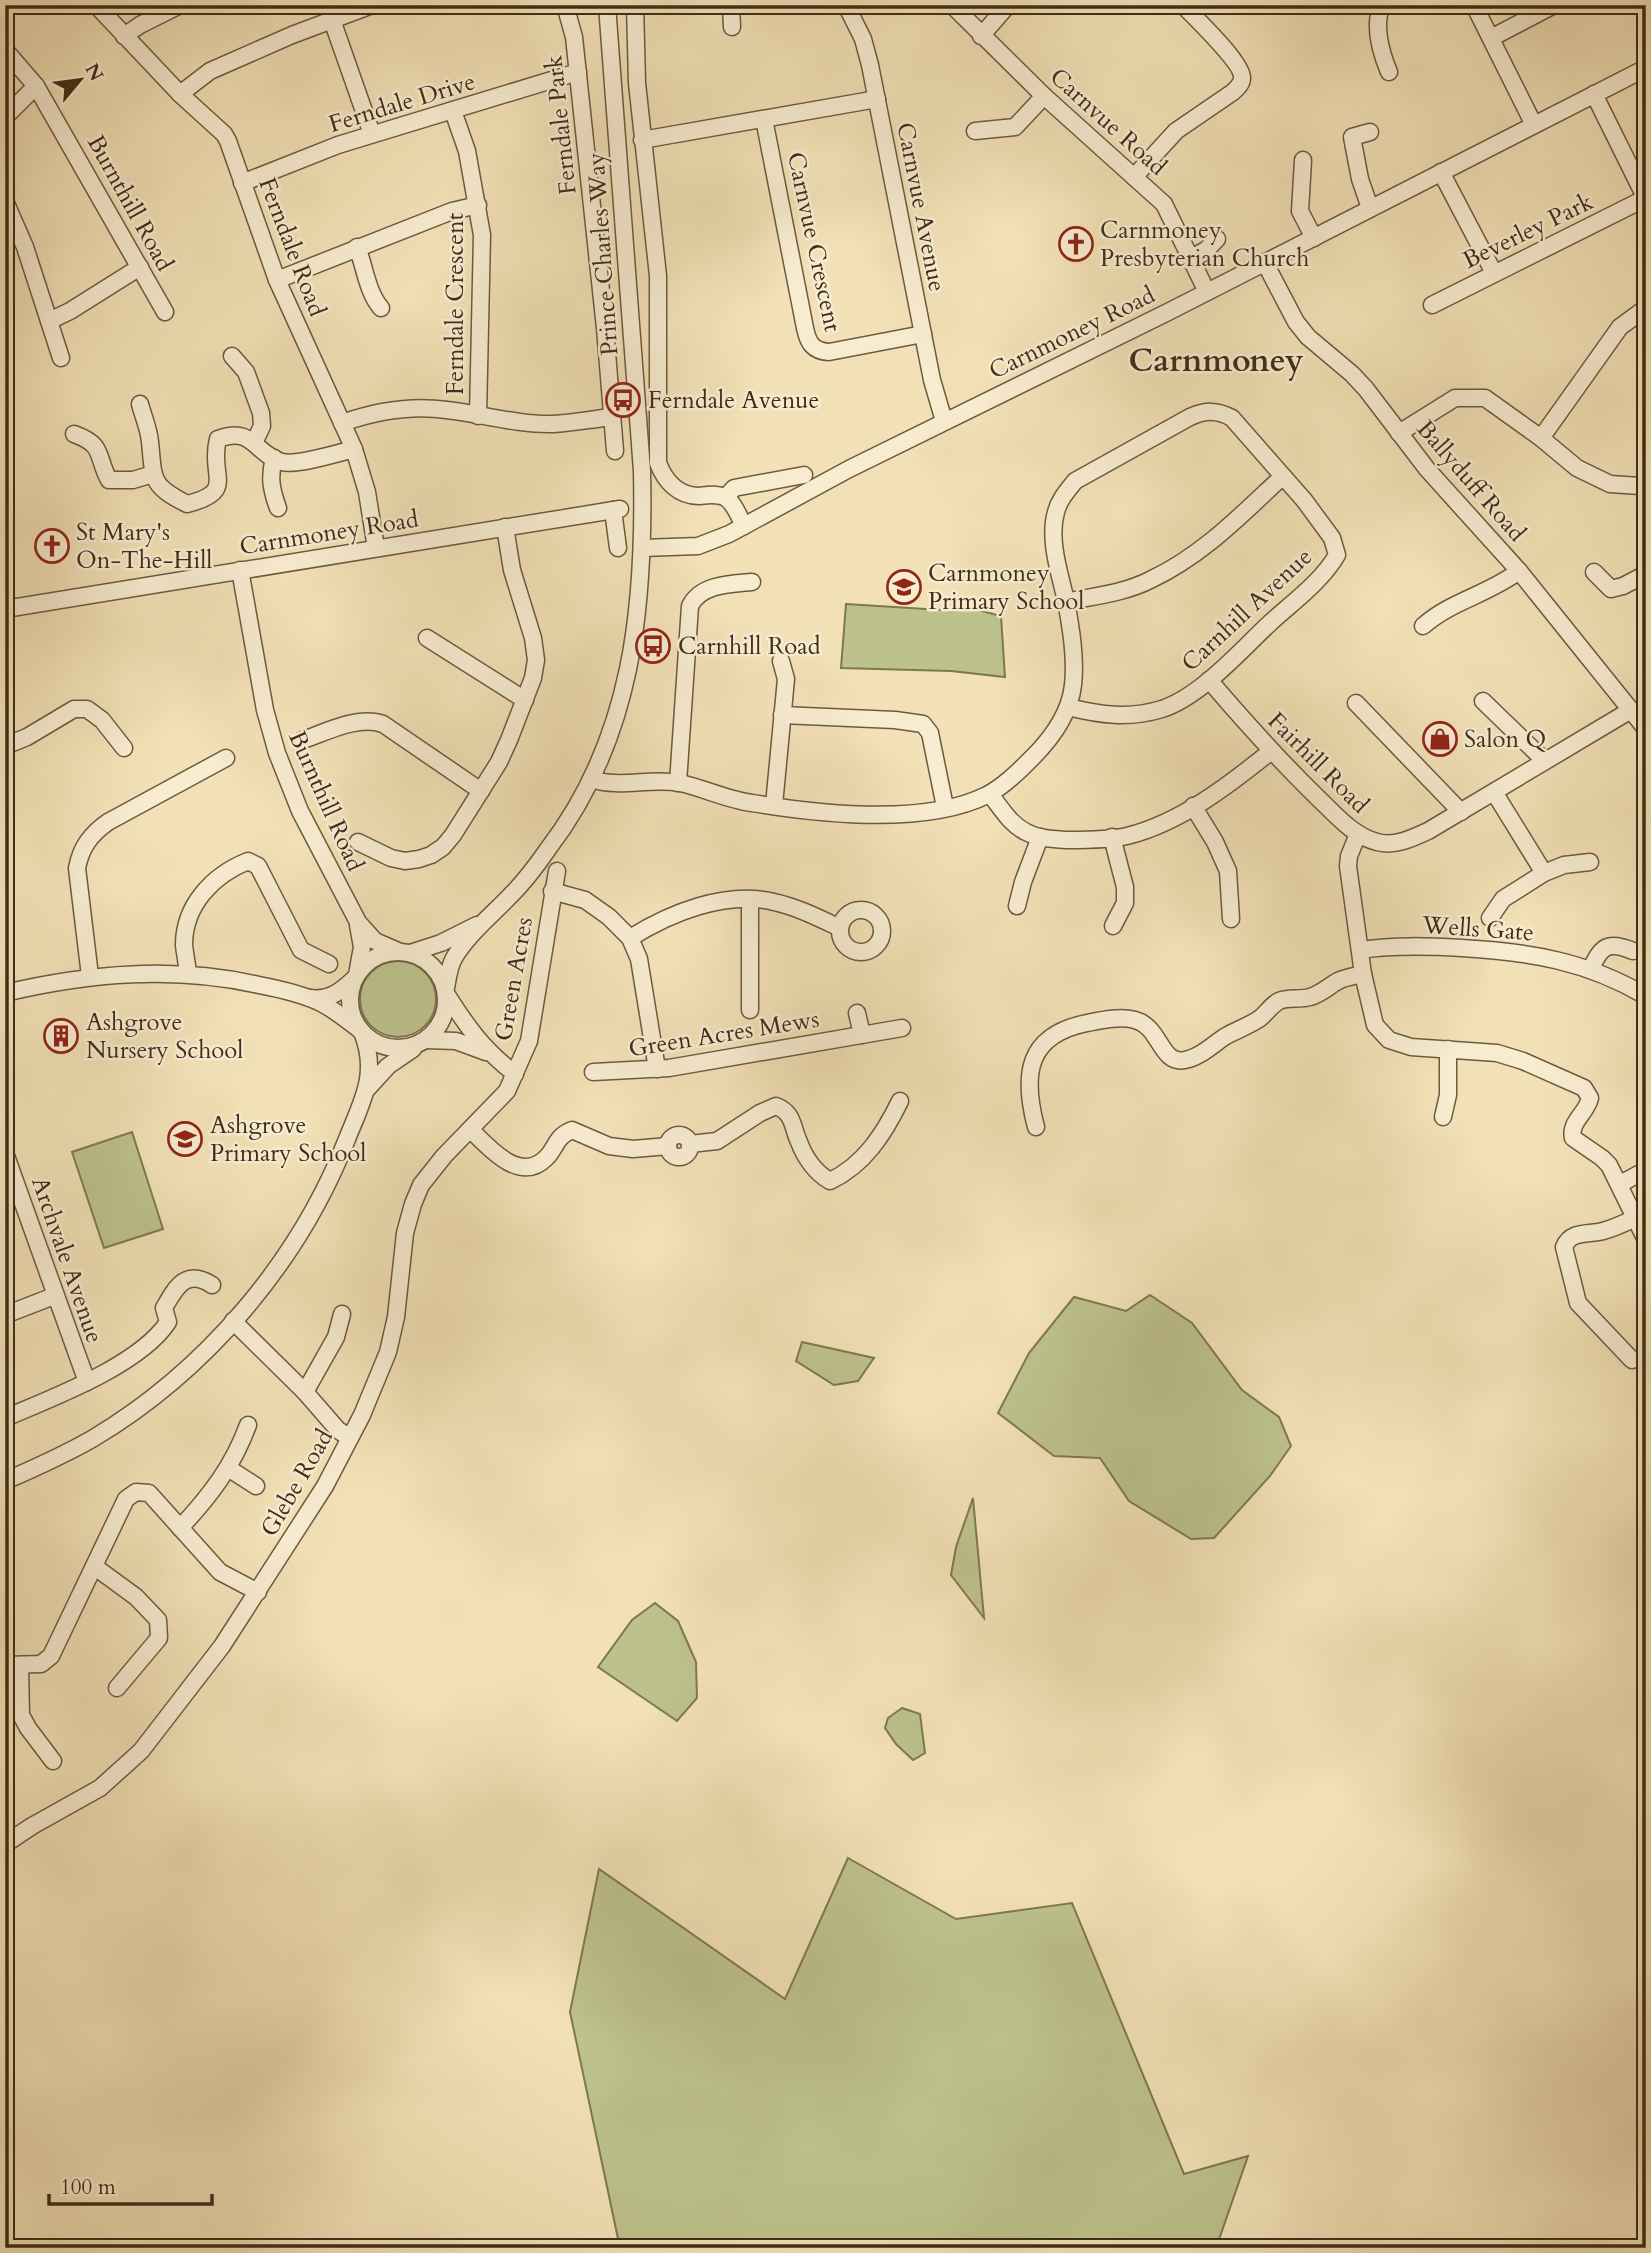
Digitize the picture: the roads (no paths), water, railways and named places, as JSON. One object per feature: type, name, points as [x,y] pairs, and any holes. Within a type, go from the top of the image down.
[{"type":"street","name":"Ferndale Road","points":[[96,5],[180,94],[224,134],[277,279],[354,449],[367,492],[376,548]]},
{"type":"street","points":[[124,36],[180,5]]},
{"type":"street","points":[[180,94],[210,71],[372,5]]},
{"type":"street","name":"Ferndale Park","points":[[565,5],[574,37],[578,72],[615,451]]},
{"type":"street","name":"Prince Charles Way","points":[[446,991],[454,958],[520,886],[551,846],[581,800],[626,682],[635,639],[643,548],[641,457],[607,5]]},
{"type":"street","points":[[635,5],[636,83],[658,276],[658,463],[663,477],[683,492],[694,496],[726,497],[744,526]]},
{"type":"street","points":[[731,5],[732,27]]},
{"type":"street","name":"Carnvue Avenue","points":[[846,5],[863,39],[923,334],[944,421]]},
{"type":"street","name":"Carnvue Road","points":[[952,5],[1044,96],[1164,204],[1207,292]]},
{"type":"street","points":[[981,36],[1008,5]]},
{"type":"street","points":[[1134,177],[1164,142],[1233,92],[1240,85],[1242,78],[1240,69],[1233,60],[1183,5]]},
{"type":"street","points":[[1382,5],[1379,26],[1382,57],[1389,72]]},
{"type":"street","points":[[1474,5],[1534,125]]},
{"type":"street","points":[[1491,38],[1554,5]]},
{"type":"street","points":[[332,20],[372,134]]},
{"type":"street","name":"Burnthill Road","points":[[5,50],[37,86],[166,312]]},
{"type":"street","name":"Carnmoney Road","points":[[643,548],[698,545],[714,541],[944,421],[1265,263],[1646,68]]},
{"type":"street","name":"Ferndale Drive","points":[[242,183],[372,134],[578,72]]},
{"type":"street","points":[[5,117],[37,86]]},
{"type":"street","points":[[1594,94],[1646,198]]},
{"type":"street","points":[[975,131],[1015,127],[1044,96]]},
{"type":"street","points":[[642,140],[877,99]]},
{"type":"street","name":"Ferndale Crescent","points":[[453,111],[467,151],[482,235],[478,416]]},
{"type":"street","name":"Carnvue Crescent","points":[[764,119],[807,340],[812,347],[829,352],[923,334]]},
{"type":"street","points":[[1370,132],[1352,136],[1360,178],[1370,208]]},
{"type":"street","points":[[1303,160],[1300,211],[1314,238]]},
{"type":"street","points":[[1441,172],[1493,273]]},
{"type":"street","name":"Beverley Park","points":[[1432,305],[1646,198]]},
{"type":"street","points":[[5,201],[25,247],[61,358]]},
{"type":"street","points":[[277,279],[452,211],[478,205]]},
{"type":"street","points":[[1191,258],[1206,250],[1216,239]]},
{"type":"street","points":[[357,247],[369,279],[371,296],[381,308]]},
{"type":"street","name":"Ballyduff Road","points":[[1265,263],[1296,322],[1308,337],[1352,374],[1427,469],[1519,570],[1646,729]]},
{"type":"street","points":[[49,321],[70,312],[141,267]]},
{"type":"street","points":[[1541,438],[1620,327],[1646,308]]},
{"type":"street","points":[[232,356],[246,372],[261,413],[262,426],[254,443]]},
{"type":"street","points":[[1399,433],[1455,398],[1485,398],[1577,468],[1610,484],[1640,486],[1646,483]]},
{"type":"street","points":[[140,404],[150,439],[153,474],[164,492],[187,504],[207,499],[216,491],[219,479],[214,454],[218,439],[230,434],[246,436],[274,458],[285,463],[354,449]]},
{"type":"street","points":[[342,423],[366,415],[402,409],[447,410],[552,424],[612,417]]},
{"type":"street","name":"Carnhill Avenue","points":[[1218,411],[1232,418],[1332,538],[1337,555],[1330,568],[1209,680],[1163,709],[1125,716],[1095,714],[1068,707],[1073,685],[1073,647],[1066,601],[1054,538],[1055,515],[1063,496],[1075,481],[1106,462],[1202,412],[1218,411]]},
{"type":"street","points":[[74,434],[90,440],[100,454],[103,470],[109,480],[133,480],[153,474]]},
{"type":"street","points":[[274,458],[270,474],[271,488],[278,508]]},
{"type":"street","points":[[726,497],[734,488],[742,485],[804,475]]},
{"type":"street","points":[[1066,601],[1114,592],[1149,581],[1178,565],[1223,532],[1282,477]]},
{"type":"street","name":"Carnmoney Road","points":[[5,609],[616,510],[618,548]]},
{"type":"street","points":[[358,842],[391,858],[405,861],[431,855],[443,847],[453,835],[499,762],[533,678],[536,660],[505,527]]},
{"type":"street","name":"Burnthill Road","points":[[240,570],[254,659],[277,753],[300,811],[358,922],[375,941],[404,952]]},
{"type":"street","points":[[1423,626],[1445,609],[1491,590],[1519,570]]},
{"type":"street","points":[[1594,572],[1611,589],[1646,574]]},
{"type":"street","points":[[678,783],[690,606],[695,597],[720,585],[752,582]]},
{"type":"street","points":[[427,638],[525,700]]},
{"type":"street","points":[[774,805],[786,679],[781,661]]},
{"type":"street","name":"Fairhill Road","points":[[1209,680],[1270,752],[1358,834],[1378,843],[1403,842],[1428,831],[1631,710]]},
{"type":"street","points":[[1483,701],[1545,761]]},
{"type":"street","points":[[1356,703],[1461,812]]},
{"type":"street","points":[[591,779],[614,783],[678,783],[751,803],[820,814],[884,815],[945,807],[974,801],[990,794],[1019,771],[1048,742],[1068,707]]},
{"type":"street","points":[[5,746],[27,737],[74,709],[87,709],[102,720],[124,748]]},
{"type":"street","points":[[782,715],[895,720],[923,724],[933,742],[945,807]]},
{"type":"street","points":[[303,740],[373,720],[383,724],[481,791]]},
{"type":"street","points":[[990,794],[1012,822],[1028,834],[1081,840],[1127,836],[1193,806],[1244,773],[1270,752]]},
{"type":"street","points":[[90,976],[77,868],[79,855],[87,841],[108,821],[226,758]]},
{"type":"street","points":[[1494,792],[1544,873]]},
{"type":"street","points":[[1193,806],[1215,842],[1228,871],[1231,919]]},
{"type":"street","points":[[1358,834],[1348,866],[1363,974],[1375,1024],[1389,1040],[1411,1047],[1497,1053],[1523,1061],[1584,1088],[1590,1098],[1589,1104],[1573,1126],[1573,1139],[1602,1158],[1619,1184],[1646,1240]]},
{"type":"street","points":[[1017,906],[1040,837]]},
{"type":"street","points":[[1112,837],[1125,887],[1125,903],[1113,926]]},
{"type":"street","points":[[188,973],[184,945],[187,922],[197,901],[208,886],[232,867],[248,861],[258,866],[301,950],[329,964]]},
{"type":"street","points":[[1490,918],[1503,899],[1544,873],[1564,864],[1590,862]]},
{"type":"street","name":"Green Acres","points":[[515,1074],[530,1041],[557,870]]},
{"type":"street","name":"Green Acres","points":[[552,891],[585,900],[609,917],[630,938],[639,959],[657,1069]]},
{"type":"street","points":[[630,938],[648,927],[696,907],[733,899],[773,901],[840,928]]},
{"type":"street","points":[[750,900],[750,1010]]},
{"type":"street","name":"Prince Charles Way","points":[[404,952],[448,940],[488,919]]},
{"type":"street","name":"Burnthill Road","points":[[355,977],[362,947],[358,922]]},
{"type":"street","points":[[1591,969],[1601,950],[1609,946],[1618,944],[1633,951]]},
{"type":"street","name":"Wells Gate","points":[[1360,950],[1421,946],[1539,956],[1591,969],[1646,996]]},
{"type":"street","points":[[308,998],[327,998],[336,994],[374,958],[404,952],[422,957],[432,965],[468,1028],[488,1053]]},
{"type":"street","points":[[5,993],[90,976],[156,972],[188,973],[241,981],[308,998],[333,1010],[372,1041],[396,1049],[424,1042],[456,1041],[470,1044],[488,1053],[515,1074]]},
{"type":"street","points":[[1036,1127],[1031,1107],[1031,1065],[1040,1046],[1058,1031],[1096,1021],[1133,1019],[1150,1029],[1169,1057],[1176,1061],[1186,1060],[1252,1023],[1278,1002],[1310,997],[1339,980],[1363,974]]},
{"type":"street","points":[[5,1481],[79,1446],[128,1415],[170,1383],[233,1321],[285,1256],[337,1164],[365,1093],[371,1059],[351,1011],[351,990],[355,977]]},
{"type":"street","points":[[365,1093],[388,1066],[424,1042],[440,1025],[447,1005],[446,991]]},
{"type":"street","points":[[857,1013],[862,1035]]},
{"type":"street","name":"Green Acres Mews","points":[[593,1072],[657,1069],[902,1028]]},
{"type":"street","points":[[1443,1118],[1448,1095],[1448,1049]]},
{"type":"street","name":"Glebe Road","points":[[5,1844],[100,1788],[125,1767],[141,1751],[222,1646],[258,1592],[325,1486],[350,1438],[388,1352],[396,1317],[405,1233],[421,1185],[444,1156],[507,1090],[515,1074]]},
{"type":"street","points":[[471,1130],[496,1156],[512,1165],[530,1167],[545,1159],[563,1134],[572,1130],[609,1146],[632,1149],[668,1146],[674,1155],[681,1156],[687,1154],[690,1144],[717,1141],[760,1112],[776,1106],[783,1109],[792,1120],[799,1142],[818,1175],[830,1181],[847,1173],[885,1132],[900,1101]]},
{"type":"street","name":"Archvale Avenue","points":[[5,1153],[86,1382]]},
{"type":"street","points":[[1619,1184],[1646,1170]]},
{"type":"street","points":[[1634,1359],[1583,1311],[1578,1303],[1564,1247],[1567,1240],[1574,1235],[1599,1233],[1635,1218]]},
{"type":"street","points":[[5,1418],[86,1382],[126,1359],[160,1334],[168,1322],[163,1308],[179,1285],[190,1278],[203,1279],[212,1285]]},
{"type":"street","points":[[5,1315],[54,1296]]},
{"type":"street","points":[[305,1392],[336,1337],[342,1314]]},
{"type":"street","points":[[233,1321],[305,1392],[338,1430],[350,1438]]},
{"type":"street","points":[[180,1528],[208,1498],[228,1468],[248,1425]]},
{"type":"street","points":[[228,1468],[256,1486]]},
{"type":"street","points":[[53,1761],[21,1715],[13,1666],[41,1664],[51,1656],[126,1499],[136,1492],[149,1493],[220,1572],[258,1592]]},
{"type":"street","points":[[95,1567],[136,1597],[158,1620],[159,1639],[117,1688]]},
{"type":"place","name":"Carnmoney Presbyterian Church","points":[[1076,244]]},
{"type":"place","name":"Ferndale Avenue","points":[[623,400]]},
{"type":"place","name":"St Mary's On-The-Hill","points":[[52,546]]},
{"type":"place","name":"Carnmoney Primary School","points":[[904,587]]},
{"type":"place","name":"Carnhill Road","points":[[653,646]]},
{"type":"place","name":"Salon Q","points":[[1440,739]]},
{"type":"place","name":"Ashgrove Nursery School","points":[[61,1036]]},
{"type":"place","name":"Ashgrove Primary School","points":[[185,1139]]},
{"type":"district","name":"Carnmoney","points":[[1216,361]]}]
